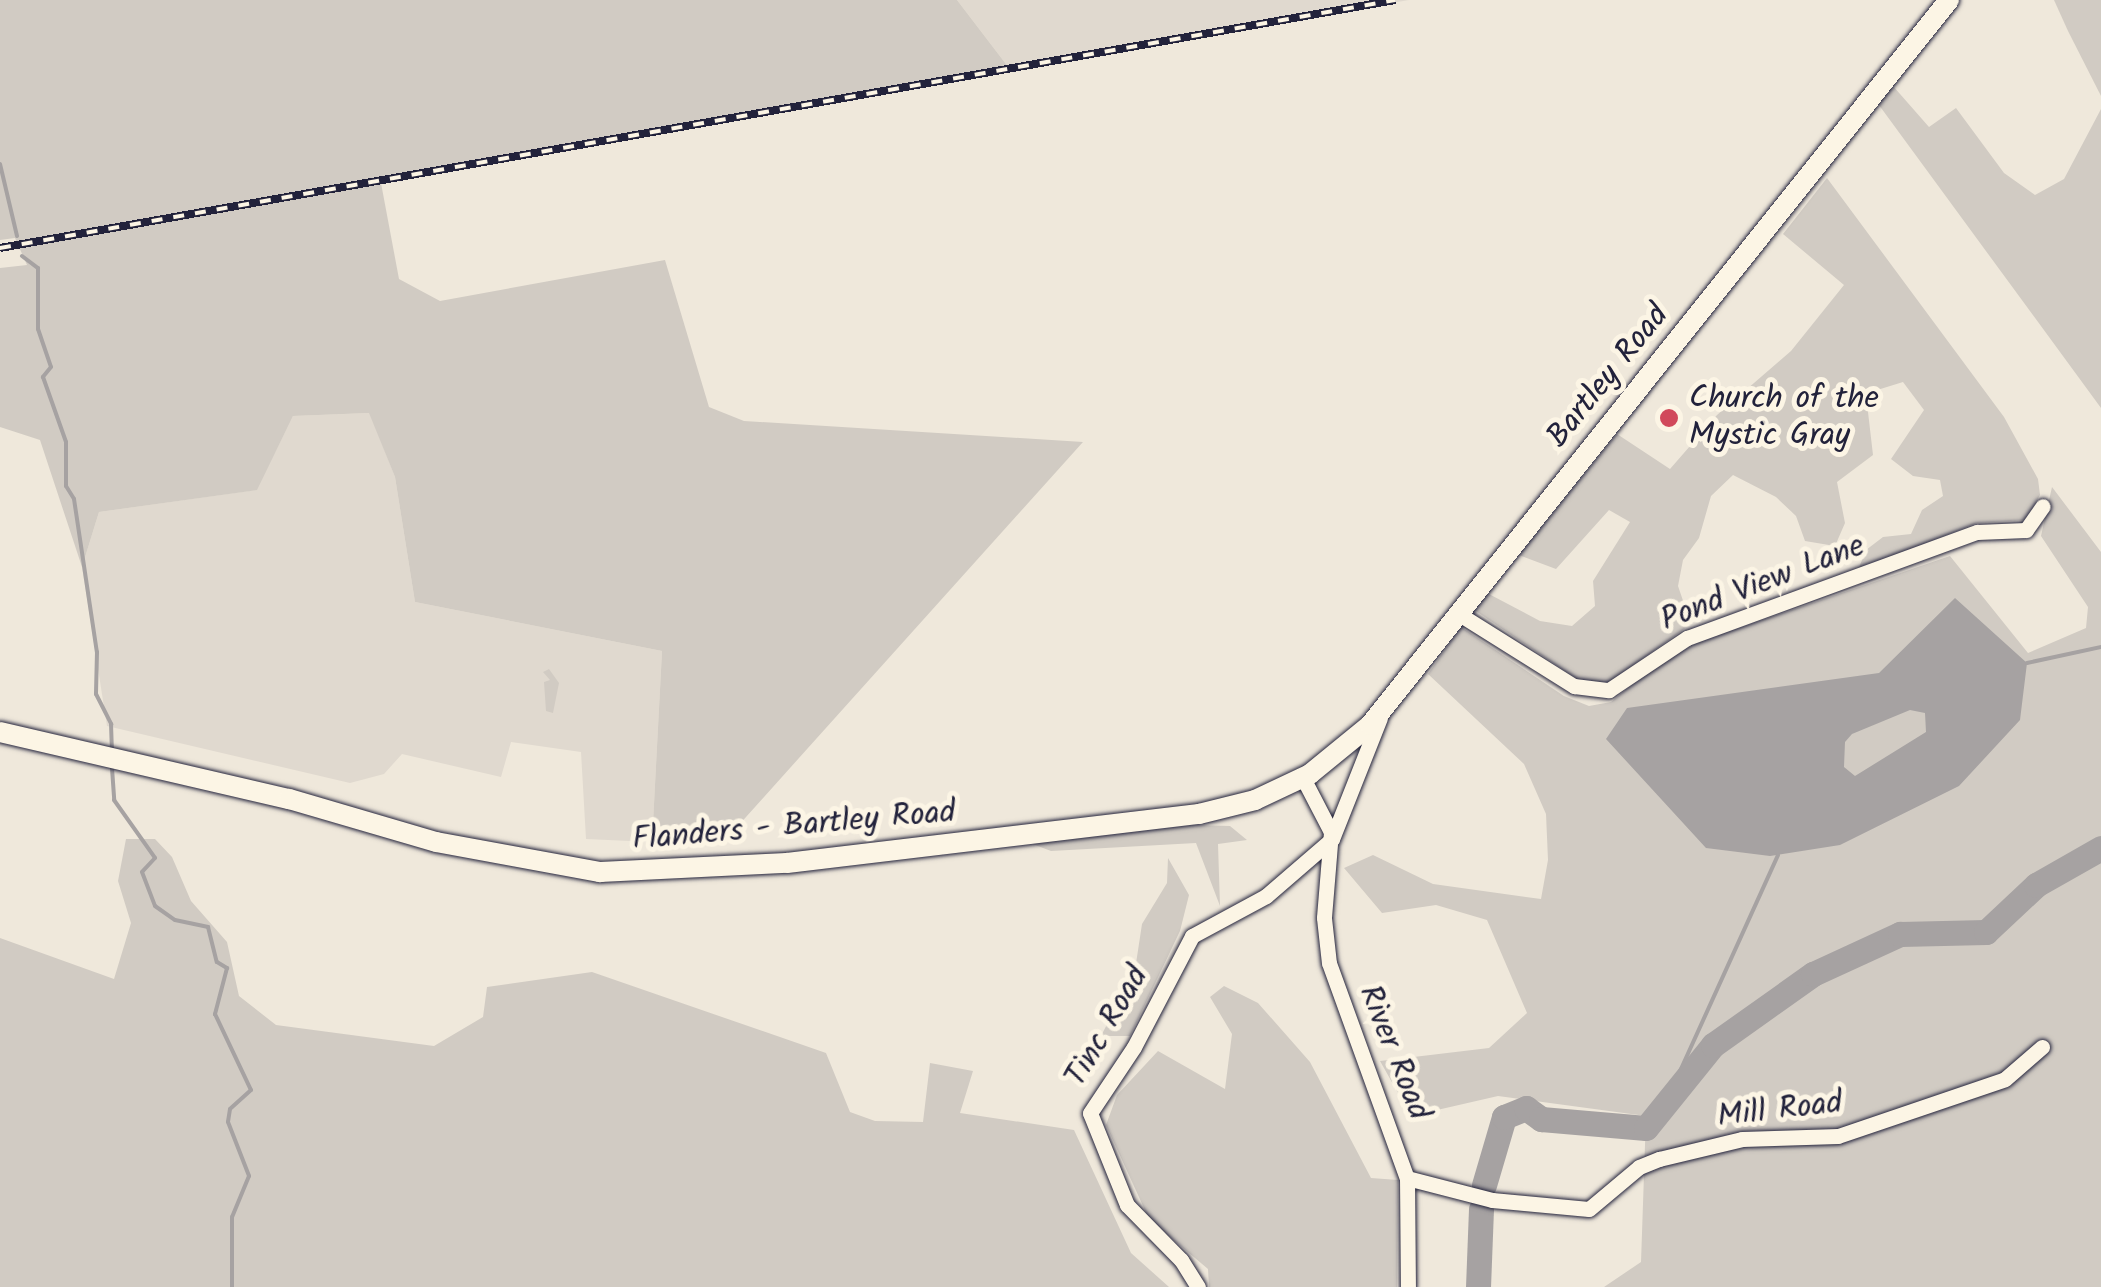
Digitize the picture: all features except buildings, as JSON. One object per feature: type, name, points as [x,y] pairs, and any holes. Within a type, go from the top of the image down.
[{"type":"main road","name":"Bartley Road","points":[[1303,778],[1354,741],[1385,708],[1949,0]]},
{"type":"main road","name":"Flanders - Bartley Road","points":[[0,732],[273,795],[486,854],[650,874],[1198,814],[1303,778]]},
{"type":"street","name":"Pond View Lane","points":[[1458,614],[1574,686],[1609,690],[1687,638],[1977,532],[2026,530],[2043,506]]},
{"type":"street","name":"River Road","points":[[1385,708],[1332,839],[1324,926],[1328,963],[1408,1178],[1408,1287]]},
{"type":"street","points":[[1303,778],[1332,839]]},
{"type":"street","name":"Tinc Road","points":[[1198,1287],[1127,1205],[1090,1114],[1146,1026],[1192,936],[1266,896],[1332,839]]},
{"type":"street","name":"Mill Road","points":[[1408,1178],[1492,1200],[1589,1210],[1639,1167],[1659,1159],[1742,1139],[1838,1136],[2005,1078],[2042,1047]]},
{"type":"shaded area","points":[[0,0],[957,0],[1009,68],[381,183],[399,279],[440,301],[665,260],[709,407],[744,421],[1083,442],[728,837],[652,842],[662,651],[415,602],[395,477],[369,413],[293,416],[257,490],[99,512],[82,567],[40,440],[0,427],[0,268],[27,265],[15,238],[0,240]]},
{"type":"shaded area","points":[[957,0],[1409,0],[1009,68]]},
{"type":"shaded area","points":[[2054,0],[2101,0],[2101,96],[2068,31]]},
{"type":"shaded area","points":[[1893,86],[1929,127],[1956,108],[2004,173],[2035,195],[2064,179],[2101,109],[2101,408],[1876,101]]},
{"type":"shaded area","points":[[1827,178],[2004,417],[2038,479],[2040,495],[2026,520],[1977,523],[1858,570],[1866,550],[1883,537],[1911,534],[1922,510],[1943,496],[1940,480],[1913,476],[1891,459],[1924,410],[1903,382],[1874,391],[1868,412],[1873,455],[1837,482],[1845,523],[1835,546],[1805,541],[1796,516],[1776,497],[1733,475],[1711,496],[1699,538],[1683,560],[1678,586],[1691,624],[1607,684],[1577,679],[1473,609],[1487,593],[1540,621],[1572,626],[1595,606],[1593,581],[1630,522],[1609,510],[1556,569],[1519,555],[1617,434],[1670,469],[1717,415],[1791,351],[1844,285],[1783,234]]},
{"type":"shaded area","points":[[370,413],[395,477],[415,602],[662,651],[652,842],[586,839],[581,752],[511,742],[501,777],[402,754],[384,774],[350,783],[107,726],[82,567],[99,512],[256,490],[293,416]]},
{"type":"shaded area","points":[[2052,487],[2101,552],[2101,1287],[1604,1287],[1641,1262],[1646,1116],[1498,1096],[1411,1116],[1380,1061],[1489,1048],[1527,1013],[1487,920],[1436,905],[1382,913],[1344,868],[1373,855],[1433,884],[1541,899],[1548,860],[1546,814],[1524,764],[1428,674],[1461,627],[1564,696],[1589,706],[1611,702],[1657,664],[1701,641],[1950,556],[2028,653],[2086,628],[2088,607],[2041,536]]},
{"type":"shaded area","points":[[1955,598],[2027,663],[2020,720],[1959,786],[1840,845],[1770,856],[1706,848],[1606,739],[1627,708],[1879,673]],"holes":[[[1910,710],[1925,713],[1926,732],[1855,776],[1844,767],[1845,742],[1852,734]]]},
{"type":"shaded area","points":[[549,669],[559,683],[553,713],[546,711],[544,682],[550,680],[543,672]]},
{"type":"shaded area","points":[[1193,825],[1230,826],[1247,840],[1218,844],[1220,906],[1196,843],[1051,851],[1030,843]]},
{"type":"shaded area","points":[[126,839],[155,839],[172,857],[191,901],[227,942],[239,996],[276,1025],[434,1046],[483,1017],[487,987],[592,972],[826,1053],[850,1112],[875,1121],[923,1122],[930,1063],[973,1071],[960,1113],[1074,1130],[1131,1253],[1169,1287],[0,1287],[0,938],[114,979],[131,923],[118,881]]},
{"type":"shaded area","points":[[1168,858],[1189,895],[1180,931],[1130,1036],[1101,1036],[1135,970],[1142,924],[1167,883]]},
{"type":"shaded area","points":[[1224,986],[1258,1003],[1310,1062],[1371,1178],[1398,1180],[1397,1287],[1209,1287],[1208,1269],[1149,1219],[1106,1125],[1117,1095],[1158,1051],[1225,1089],[1232,1034],[1210,997]]},
{"type":"waterway","points":[[0,164],[17,236]]},
{"type":"waterway","points":[[22,256],[38,268],[38,329],[51,367],[43,377],[66,442],[66,486],[74,499],[97,652],[96,694],[111,724],[112,751]]},
{"type":"waterway","points":[[2027,663],[2101,647]]},
{"type":"waterway","points":[[112,768],[114,800],[155,858],[142,872],[155,906],[175,920],[208,927],[217,962],[227,968],[215,1014],[251,1090],[230,1109],[228,1122],[249,1176],[232,1217],[232,1287]]},
{"type":"waterway","points":[[1484,1185],[1504,1117],[1526,1108],[1541,1119],[1646,1128],[1713,1045],[1813,974],[1900,934],[1986,932],[2036,885],[2101,848]]},
{"type":"waterway","points":[[1671,1091],[1778,855]]},
{"type":"waterway","points":[[1478,1287],[1481,1209]]},
{"type":"railway","points":[[0,248],[1395,0]]},
{"type":"place","name":"Church of the Mystic Gray","points":[[1669,418]]}]
